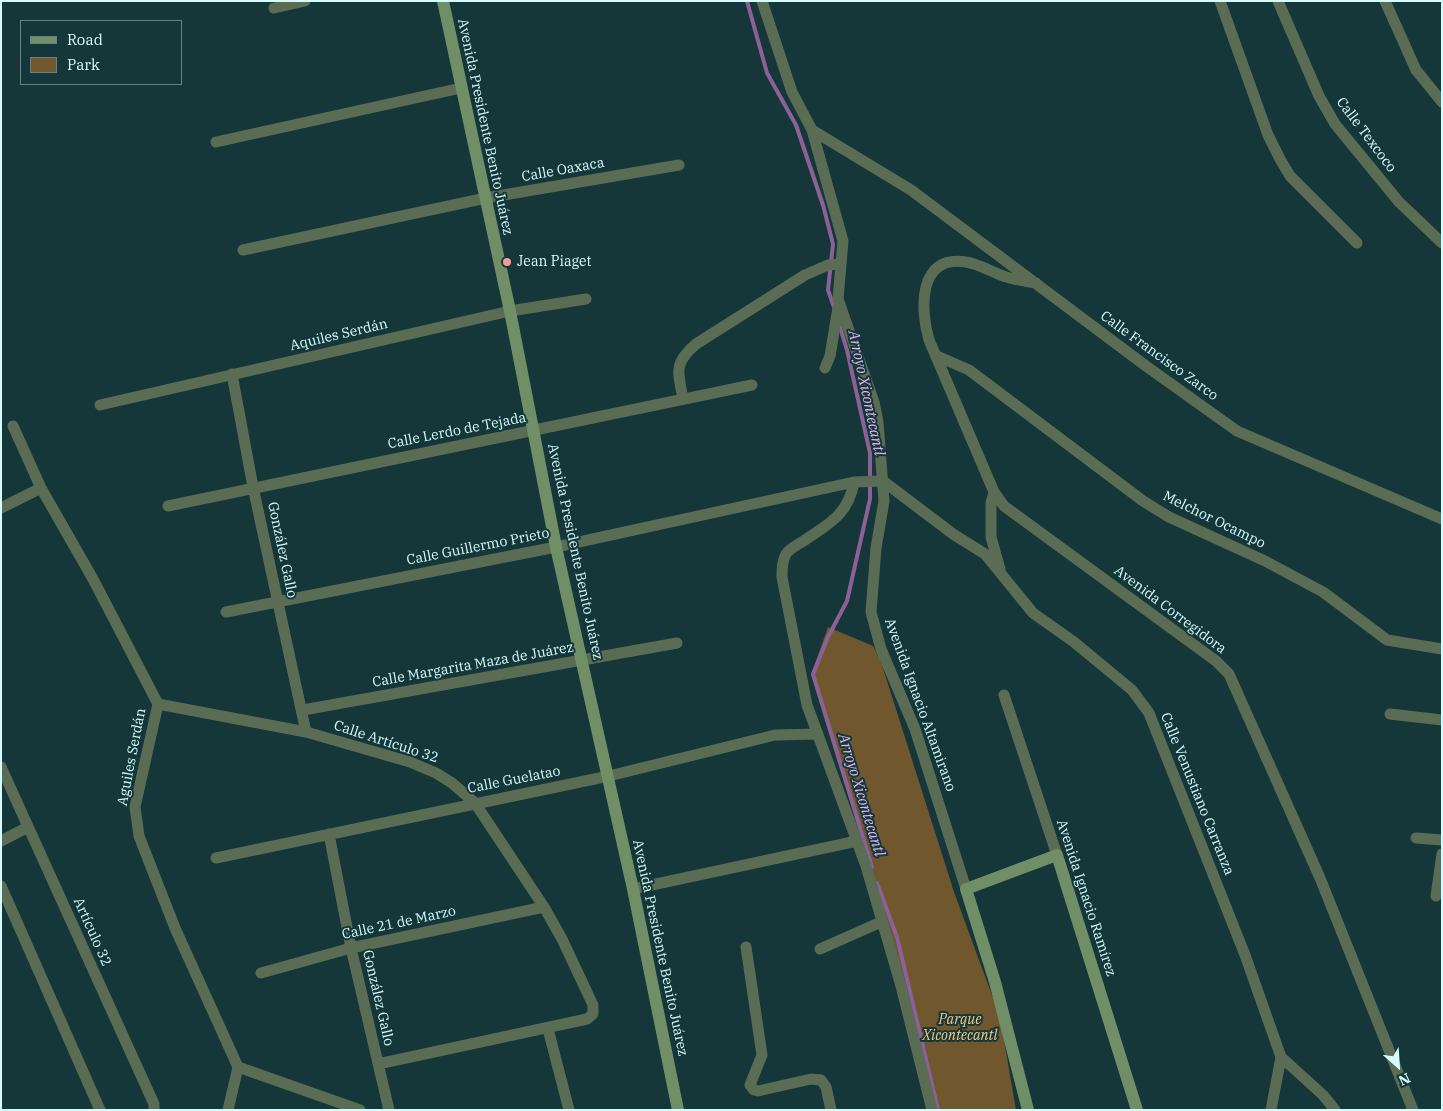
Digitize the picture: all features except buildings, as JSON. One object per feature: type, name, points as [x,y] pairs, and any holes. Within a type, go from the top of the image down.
[{"type":"street","points":[[274,8],[305,1]]},
{"type":"street","name":"Avenida Presidente Benito Juárez","points":[[443,1],[510,312],[556,547],[609,776],[678,1110]]},
{"type":"street","name":"Avenida Ignacio Altamirano","points":[[762,1],[792,92],[812,130],[840,228],[843,241],[838,299],[874,402],[878,422],[884,501],[876,548],[871,612],[881,649],[915,729],[966,888],[995,982],[1028,1110]]},
{"type":"street","points":[[1220,1],[1268,135],[1280,159],[1290,176],[1357,243]]},
{"type":"street","name":"Calle Texcoco","points":[[1278,1],[1319,96],[1335,124],[1393,195],[1442,243]]},
{"type":"street","points":[[1385,1],[1416,70],[1442,102]]},
{"type":"street","points":[[216,142],[462,88]]},
{"type":"street","name":"Calle Francisco Zarco","points":[[812,130],[883,175],[911,190],[1146,366],[1237,431],[1442,519]]},
{"type":"street","name":"Calle Oaxaca","points":[[243,250],[486,198],[679,165]]},
{"type":"street","name":"Avenida Corregidora","points":[[1036,282],[1007,277],[967,262],[948,262],[937,267],[927,280],[925,326],[994,492],[1004,506],[1216,661],[1229,674],[1320,878],[1413,1110]]},
{"type":"street","points":[[683,399],[678,367],[684,355],[696,344],[805,275],[828,265],[840,264]]},
{"type":"street","name":"Aquiles Serdán","points":[[100,405],[510,312],[586,299]]},
{"type":"street","points":[[825,368],[830,356],[838,320],[838,299]]},
{"type":"street","name":"Melchor Ocampo","points":[[937,356],[969,370],[1143,501],[1168,517],[1273,565],[1323,592],[1340,603],[1374,633],[1387,640],[1442,649]]},
{"type":"street","name":"González Gallo","points":[[232,374],[253,487],[303,710],[306,732]]},
{"type":"street","name":"Calle Lerdo de Tejada","points":[[168,506],[752,385]]},
{"type":"street","name":"Aguiles Serdán","points":[[13,426],[41,488],[93,579],[158,704],[135,807],[139,836],[175,928],[238,1067]]},
{"type":"street","name":"Calle Guillermo Prieto","points":[[226,612],[556,547],[854,482],[883,481]]},
{"type":"street","name":"Calle Venustiano Carranza","points":[[883,481],[952,534],[984,554],[1033,613],[1074,642],[1132,690],[1149,713],[1245,955],[1281,1057]]},
{"type":"street","points":[[854,482],[851,499],[843,511],[831,522],[786,552],[782,565],[782,577],[807,705],[857,841],[901,986],[932,1110]]},
{"type":"street","points":[[1,508],[41,488]]},
{"type":"street","points":[[994,492],[991,504],[991,537],[999,572]]},
{"type":"street","name":"Calle Margarita Maza de Juárez","points":[[303,710],[677,643]]},
{"type":"street","name":"Avenida Ignacio Ramírez","points":[[1004,695],[1058,855],[1137,1110]]},
{"type":"street","name":"Calle Artículo 32","points":[[158,704],[306,732],[410,762],[436,773],[452,783],[475,804],[544,908],[562,938],[594,1005],[593,1014],[587,1019],[548,1029]]},
{"type":"street","points":[[1390,714],[1442,720]]},
{"type":"street","name":"Calle Guelatao","points":[[216,858],[609,776],[775,735],[818,734]]},
{"type":"street","name":"Artículo 32","points":[[1,766],[154,1104],[154,1110]]},
{"type":"street","points":[[1,841],[28,827]]},
{"type":"street","name":"González Gallo","points":[[329,834],[351,948],[389,1110]]},
{"type":"street","points":[[1416,838],[1442,840]]},
{"type":"street","points":[[633,889],[857,841]]},
{"type":"street","points":[[1436,896],[1442,854]]},
{"type":"street","points":[[966,888],[1058,855]]},
{"type":"street","points":[[1,886],[100,1110]]},
{"type":"street","name":"Calle 21 de Marzo","points":[[260,973],[351,948],[544,908]]},
{"type":"street","points":[[820,949],[881,922]]},
{"type":"street","points":[[746,947],[762,1055],[750,1085],[758,1092],[811,1079],[821,1080],[826,1087],[831,1110]]},
{"type":"street","points":[[378,1064],[548,1029],[569,1110]]},
{"type":"street","points":[[1271,1110],[1281,1057]]},
{"type":"street","points":[[1281,1057],[1322,1095],[1335,1110]]},
{"type":"street","points":[[228,1110],[238,1067],[360,1110]]},
{"type":"green space","name":"Parque Xicontecantl","points":[[828,627],[873,646],[881,662],[954,892],[1000,1017],[1016,1110],[937,1110],[908,990],[811,675]]},
{"type":"waterway","name":"Arroyo Xicontecantl","points":[[747,1],[767,73],[796,125],[823,205],[833,244],[828,290],[835,310]]},
{"type":"waterway","name":"Arroyo Xicontecantl","points":[[839,324],[847,350],[870,453],[870,499],[847,601],[828,637],[813,674],[872,867]]},
{"type":"waterway","name":"Arroyo Xicontecantl","points":[[877,883],[897,937],[938,1110]]},
{"type":"place","name":"Jean Piaget","points":[[507,262]]}]
